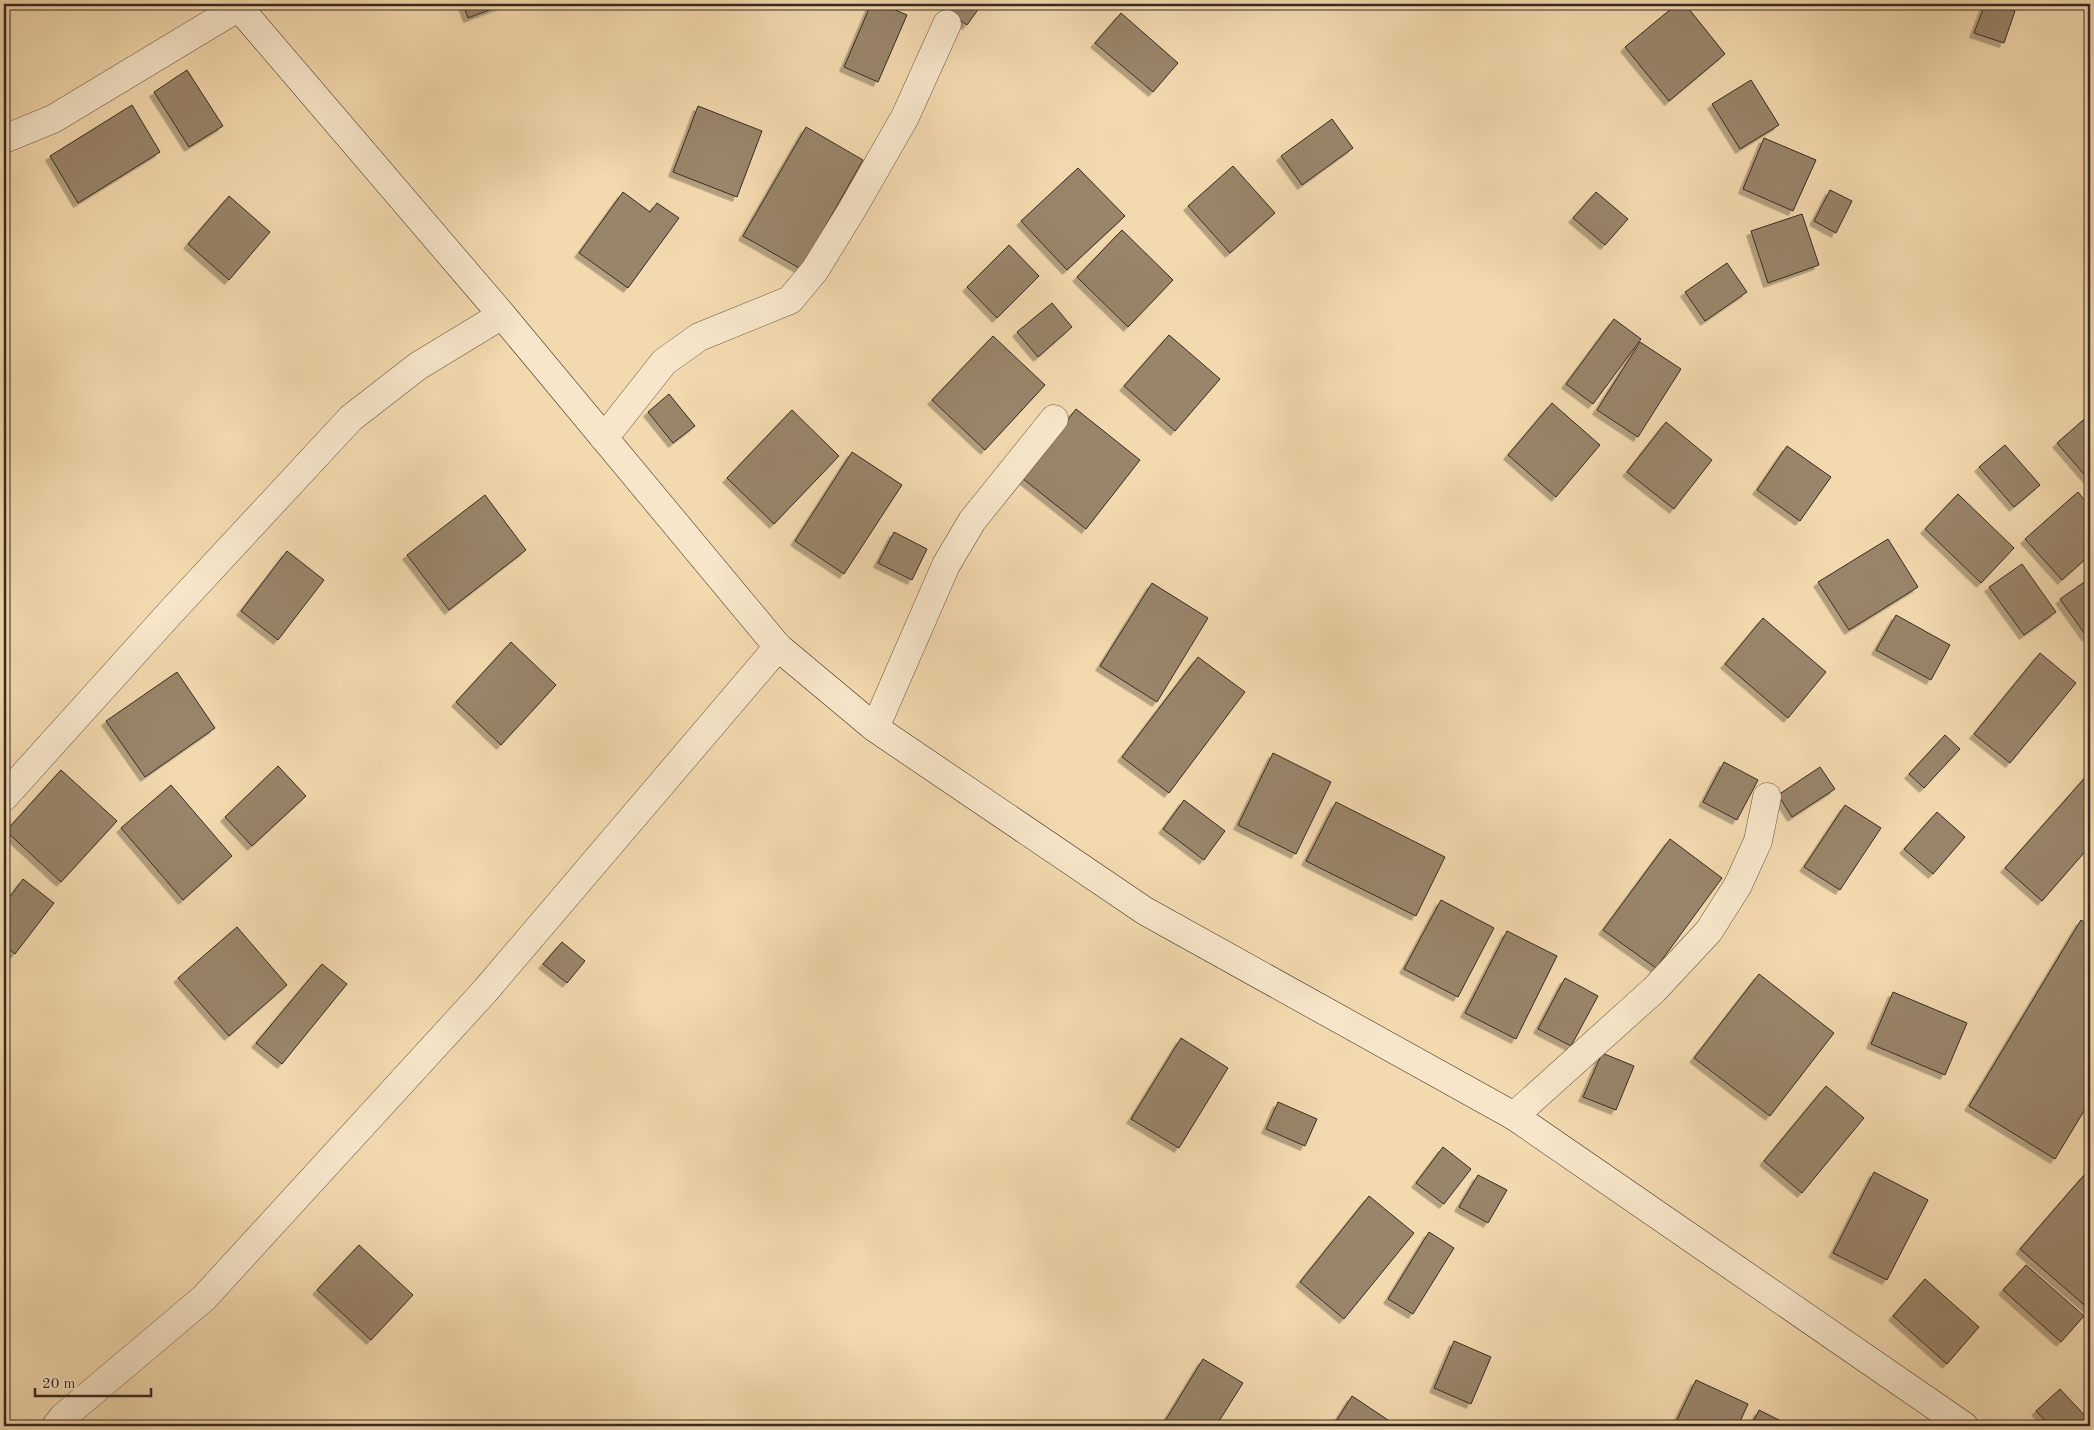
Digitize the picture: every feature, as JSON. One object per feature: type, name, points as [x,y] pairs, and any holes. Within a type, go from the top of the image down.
[{"type":"street","points":[[4,139],[52,119],[240,5],[502,315],[778,647],[875,728],[1145,911],[1514,1116],[1964,1426]]},
{"type":"street","points":[[604,438],[664,362],[699,337],[790,300],[815,270],[854,208],[905,117],[946,24]]},
{"type":"street","points":[[4,797],[350,418],[418,366],[502,315]]},
{"type":"street","points":[[875,728],[946,565],[972,521],[1054,419]]},
{"type":"street","points":[[56,1426],[63,1417],[210,1291],[485,990],[778,647]]},
{"type":"street","points":[[1514,1116],[1654,990],[1709,931],[1738,885],[1758,841],[1767,797]]},
{"type":"building","points":[[463,4],[505,4],[468,18]]},
{"type":"building","points":[[871,4],[881,4],[907,15],[878,82],[844,67]]},
{"type":"building","points":[[953,4],[982,4],[967,25],[947,11]]},
{"type":"building","points":[[1677,4],[1685,4],[1725,54],[1669,101],[1625,47]]},
{"type":"building","points":[[1985,4],[2015,11],[2004,43],[1974,33]]},
{"type":"building","points":[[1121,13],[1178,63],[1153,92],[1095,43]]},
{"type":"building","points":[[187,70],[223,126],[189,147],[154,92]]},
{"type":"building","points":[[1751,80],[1779,125],[1740,149],[1712,104]]},
{"type":"building","points":[[132,105],[160,152],[78,203],[50,156]]},
{"type":"building","points":[[698,106],[762,131],[737,197],[673,172]]},
{"type":"building","points":[[1332,119],[1353,148],[1302,185],[1281,156]]},
{"type":"building","points":[[806,127],[863,160],[801,269],[743,236]]},
{"type":"building","points":[[1764,138],[1816,160],[1793,211],[1743,189]]},
{"type":"building","points":[[1233,166],[1275,213],[1230,253],[1188,206]]},
{"type":"building","points":[[1078,168],[1125,216],[1067,270],[1021,221]]},
{"type":"building","points":[[1830,190],[1852,201],[1836,233],[1814,221]]},
{"type":"building","points":[[623,192],[650,212],[657,203],[679,218],[628,288],[579,253]]},
{"type":"building","points":[[1596,192],[1628,219],[1605,245],[1573,218]]},
{"type":"building","points":[[229,196],[270,232],[229,280],[188,244]]},
{"type":"building","points":[[1802,214],[1819,265],[1768,283],[1751,231]]},
{"type":"building","points":[[1122,230],[1173,280],[1128,327],[1077,277]]},
{"type":"building","points":[[1009,245],[1039,276],[997,318],[967,287]]},
{"type":"building","points":[[1727,263],[1747,292],[1705,321],[1685,292]]},
{"type":"building","points":[[1052,303],[1072,327],[1038,357],[1017,332]]},
{"type":"building","points":[[1614,319],[1641,339],[1593,404],[1566,384]]},
{"type":"building","points":[[1169,335],[1220,379],[1175,431],[1124,386]]},
{"type":"building","points":[[993,336],[1045,385],[985,450],[932,400]]},
{"type":"building","points":[[1640,342],[1681,369],[1638,437],[1597,410]]},
{"type":"building","points":[[669,394],[695,426],[673,443],[648,412]]},
{"type":"building","points":[[1552,403],[1600,445],[1556,497],[1508,455]]},
{"type":"building","points":[[1076,409],[1140,460],[1086,529],[1022,478]]},
{"type":"building","points":[[792,410],[839,456],[774,524],[727,478]]},
{"type":"building","points":[[2090,414],[2090,481],[2057,443]]},
{"type":"building","points":[[1666,422],[1712,460],[1674,509],[1627,472]]},
{"type":"building","points":[[2005,445],[2040,485],[2014,507],[1979,467]]},
{"type":"building","points":[[1787,446],[1831,477],[1800,521],[1757,490]]},
{"type":"building","points":[[852,452],[902,485],[844,574],[795,541]]},
{"type":"building","points":[[2078,492],[2090,507],[2090,555],[2062,580],[2025,539]]},
{"type":"building","points":[[1958,494],[2014,548],[1981,583],[1925,529]]},
{"type":"building","points":[[485,495],[526,550],[449,610],[407,555]]},
{"type":"building","points":[[894,532],[927,549],[912,580],[878,563]]},
{"type":"building","points":[[1888,539],[1918,587],[1849,630],[1818,582]]},
{"type":"building","points":[[287,551],[324,580],[278,640],[241,611]]},
{"type":"building","points":[[2022,564],[2056,612],[2024,635],[1989,587]]},
{"type":"building","points":[[2090,578],[2090,635],[2087,637],[2060,599]]},
{"type":"building","points":[[1152,583],[1208,618],[1157,702],[1100,666]]},
{"type":"building","points":[[1896,615],[1950,645],[1931,680],[1876,650]]},
{"type":"building","points":[[1763,618],[1826,672],[1788,718],[1725,664]]},
{"type":"building","points":[[511,642],[556,685],[501,745],[456,702]]},
{"type":"building","points":[[2040,653],[2076,683],[2010,763],[1974,734]]},
{"type":"building","points":[[1198,657],[1245,692],[1169,793],[1122,757]]},
{"type":"building","points":[[177,672],[215,728],[145,777],[106,721]]},
{"type":"building","points":[[1945,735],[1960,749],[1924,788],[1909,774]]},
{"type":"building","points":[[1273,753],[1331,782],[1296,854],[1238,825]]},
{"type":"building","points":[[1724,762],[1758,780],[1737,820],[1703,802]]},
{"type":"building","points":[[278,766],[306,796],[252,846],[225,817]]},
{"type":"building","points":[[1820,767],[1835,789],[1792,817],[1778,795]]},
{"type":"building","points":[[61,770],[117,821],[61,882],[6,831]]},
{"type":"building","points":[[2090,772],[2090,846],[2042,901],[2005,868]]},
{"type":"building","points":[[171,785],[232,856],[183,900],[121,828]]},
{"type":"building","points":[[1184,800],[1225,831],[1204,860],[1163,829]]},
{"type":"building","points":[[1336,802],[1445,857],[1416,916],[1306,861]]},
{"type":"building","points":[[1845,805],[1881,828],[1840,890],[1804,867]]},
{"type":"building","points":[[1937,812],[1965,837],[1933,874],[1904,849]]},
{"type":"building","points":[[1670,839],[1722,878],[1656,968],[1603,930]]},
{"type":"building","points":[[23,879],[54,903],[15,954],[4,945],[4,905]]},
{"type":"building","points":[[1441,900],[1494,928],[1458,997],[1404,969]]},
{"type":"building","points":[[2081,920],[2090,926],[2090,1101],[2055,1159],[1969,1106]]},
{"type":"building","points":[[237,927],[287,985],[229,1036],[178,978]]},
{"type":"building","points":[[1507,931],[1557,956],[1516,1039],[1465,1013]]},
{"type":"building","points":[[562,942],[585,961],[567,983],[543,964]]},
{"type":"building","points":[[322,964],[347,984],[282,1064],[256,1043]]},
{"type":"building","points":[[1759,974],[1834,1033],[1770,1116],[1694,1058]]},
{"type":"building","points":[[1565,978],[1598,996],[1571,1046],[1538,1029]]},
{"type":"building","points":[[1893,992],[1967,1023],[1945,1075],[1871,1044]]},
{"type":"building","points":[[1181,1038],[1228,1068],[1179,1148],[1131,1119]]},
{"type":"building","points":[[1602,1053],[1634,1066],[1616,1110],[1583,1097]]},
{"type":"building","points":[[1826,1086],[1864,1118],[1802,1193],[1764,1161]]},
{"type":"building","points":[[1278,1102],[1317,1119],[1305,1146],[1266,1129]]},
{"type":"building","points":[[1443,1147],[1471,1169],[1444,1204],[1416,1183]]},
{"type":"building","points":[[1874,1172],[1928,1200],[1887,1280],[1833,1253]]},
{"type":"building","points":[[2085,1174],[2090,1178],[2090,1310],[2020,1249]]},
{"type":"building","points":[[1478,1175],[1507,1190],[1488,1223],[1459,1207]]},
{"type":"building","points":[[1369,1196],[1414,1233],[1344,1319],[1300,1282]]},
{"type":"building","points":[[1429,1232],[1454,1248],[1413,1314],[1388,1299]]},
{"type":"building","points":[[359,1245],[413,1295],[371,1340],[317,1290]]},
{"type":"building","points":[[2026,1265],[2084,1316],[2061,1342],[2003,1290]]},
{"type":"building","points":[[1925,1279],[1979,1327],[1947,1364],[1893,1316]]},
{"type":"building","points":[[1454,1341],[1491,1357],[1471,1404],[1434,1388]]},
{"type":"building","points":[[1203,1359],[1243,1383],[1216,1426],[1162,1426]]},
{"type":"building","points":[[1696,1380],[1748,1404],[1738,1426],[1674,1426]]},
{"type":"building","points":[[2060,1389],[2090,1421],[2090,1426],[2050,1426],[2036,1411]]},
{"type":"building","points":[[1352,1396],[1397,1426],[1333,1426]]},
{"type":"building","points":[[1759,1410],[1791,1426],[1751,1426]]}]
